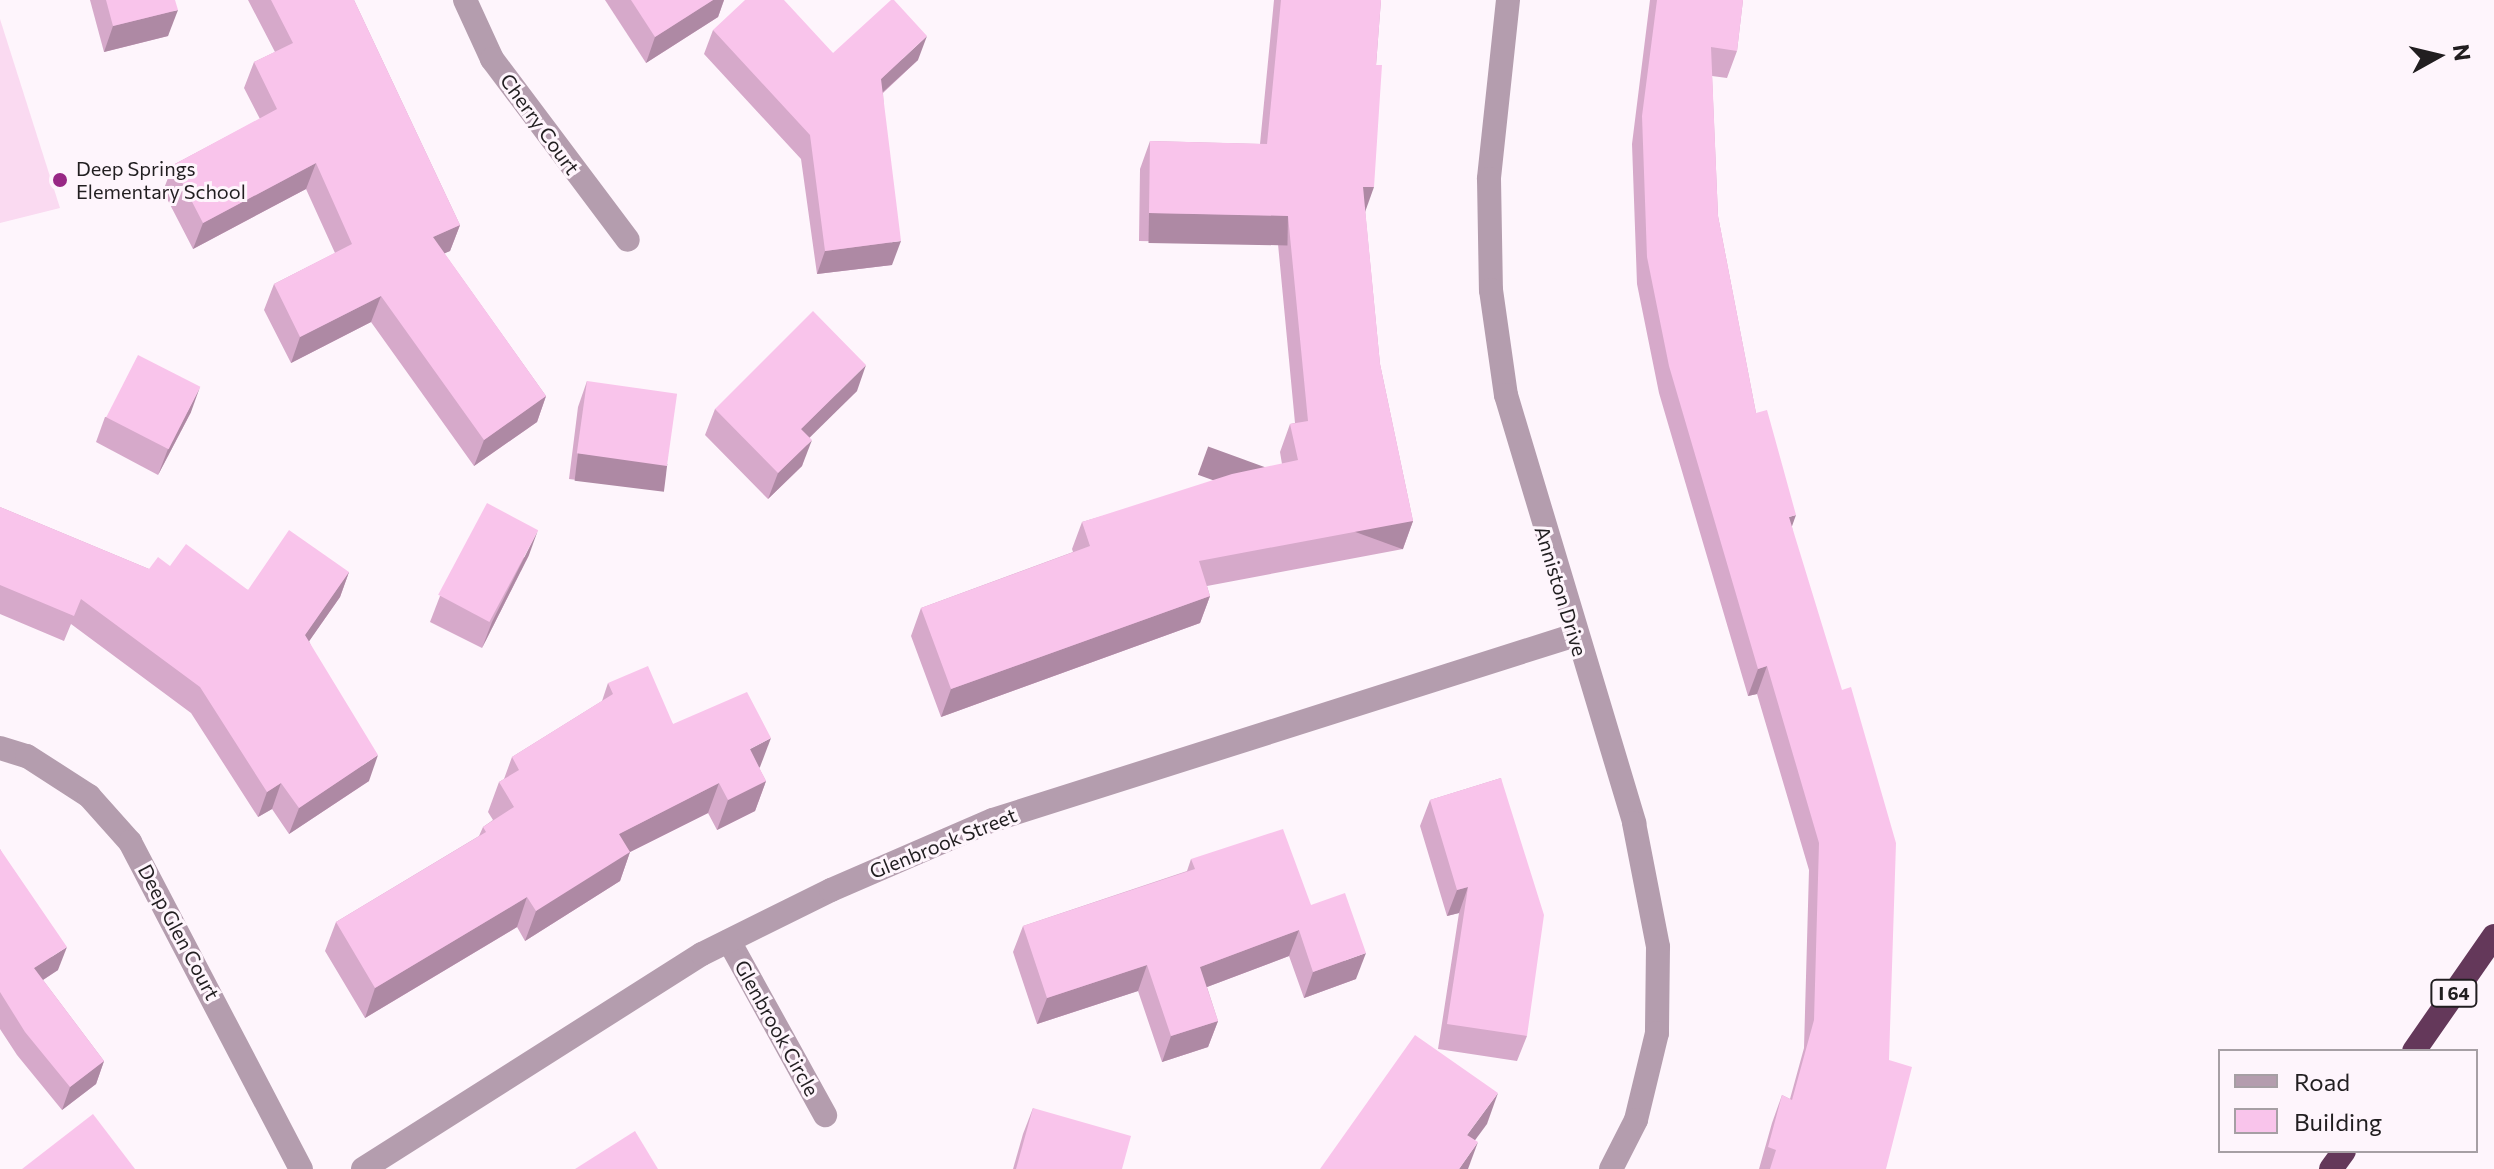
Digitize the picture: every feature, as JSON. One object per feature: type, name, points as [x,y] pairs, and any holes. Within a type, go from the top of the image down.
[{"type":"highway","name":"I 64","points":[[2415,1049],[2494,936]]},
{"type":"street","name":"Cherry Court","points":[[465,0],[492,59],[628,240]]},
{"type":"street","name":"Anniston Drive","points":[[1508,0],[1489,179],[1491,290],[1506,395],[1575,635],[1634,823],[1658,947],[1657,1033],[1636,1120],[1611,1169]]},
{"type":"street","name":"Glenbrook Street","points":[[363,1169],[729,941],[831,890],[993,820],[1575,635]]},
{"type":"street","name":"Deep Glen Court","points":[[0,748],[27,756],[89,796],[130,842],[165,900],[301,1169]]},
{"type":"street","name":"Glenbrook Circle","points":[[729,941],[825,1115]]},
{"type":"shaded area","points":[[0,19],[60,208],[0,223]]},
{"type":"building","points":[[106,0],[175,0],[178,10],[113,26]]},
{"type":"building","points":[[271,0],[354,0],[460,225],[433,237],[546,396],[484,440],[381,296],[300,337],[274,284],[352,244],[316,163],[203,223],[173,165],[277,109],[254,62],[293,43]]},
{"type":"building","points":[[631,0],[713,0],[655,37]]},
{"type":"building","points":[[745,0],[784,0],[833,53],[891,0],[927,36],[881,79],[901,241],[825,251],[810,135],[713,30]]},
{"type":"building","points":[[1281,0],[1381,0],[1376,65],[1382,65],[1374,187],[1363,187],[1380,364],[1413,521],[1199,561],[1210,596],[951,689],[921,608],[1090,546],[1082,522],[1232,474],[1298,460],[1290,424],[1308,421],[1288,216],[1149,213],[1150,141],[1267,144]]},
{"type":"building","points":[[1657,0],[1743,0],[1737,51],[1711,47],[1718,216],[1756,413],[1767,410],[1796,515],[1789,517],[1842,690],[1851,687],[1896,843],[1889,1060],[1912,1067],[1886,1169],[1770,1169],[1776,1150],[1768,1147],[1782,1095],[1792,1100],[1814,1020],[1819,843],[1767,666],[1758,669],[1669,366],[1647,257],[1642,116]]},
{"type":"building","points":[[813,311],[866,365],[801,429],[812,440],[778,473],[715,409]]},
{"type":"building","points":[[138,355],[200,387],[169,449],[106,417]]},
{"type":"building","points":[[587,381],[677,394],[667,466],[577,453]]},
{"type":"building","points":[[487,503],[538,530],[489,622],[438,595]]},
{"type":"building","points":[[0,507],[149,569],[158,557],[170,566],[186,544],[248,590],[289,530],[349,572],[305,635],[378,755],[299,808],[281,783],[267,792],[200,687],[81,599],[74,616],[0,585]]},
{"type":"building","points":[[648,666],[673,724],[747,692],[771,738],[750,749],[766,781],[728,800],[719,783],[619,834],[630,852],[536,911],[527,897],[375,988],[336,922],[486,832],[483,827],[514,807],[499,782],[519,770],[512,757],[613,694],[608,683]]},
{"type":"building","points":[[1501,778],[1544,915],[1527,1036],[1447,1024],[1468,887],[1457,890],[1430,800]]},
{"type":"building","points":[[1283,829],[1311,905],[1345,893],[1366,953],[1313,972],[1299,930],[1200,967],[1218,1021],[1171,1036],[1147,965],[1047,998],[1023,926],[1195,869],[1191,859]]},
{"type":"building","points":[[0,849],[67,947],[34,968],[104,1061],[70,1087],[25,1032],[0,992]]},
{"type":"building","points":[[1415,1035],[1498,1093],[1467,1135],[1478,1142],[1459,1169],[1320,1169]]},
{"type":"building","points":[[1033,1108],[1131,1136],[1122,1169],[1016,1169]]},
{"type":"building","points":[[93,1114],[135,1169],[22,1169]]},
{"type":"building","points":[[635,1131],[658,1169],[575,1169]]},
{"type":"place","name":"Deep Springs Elementary School","points":[[60,180]]}]
